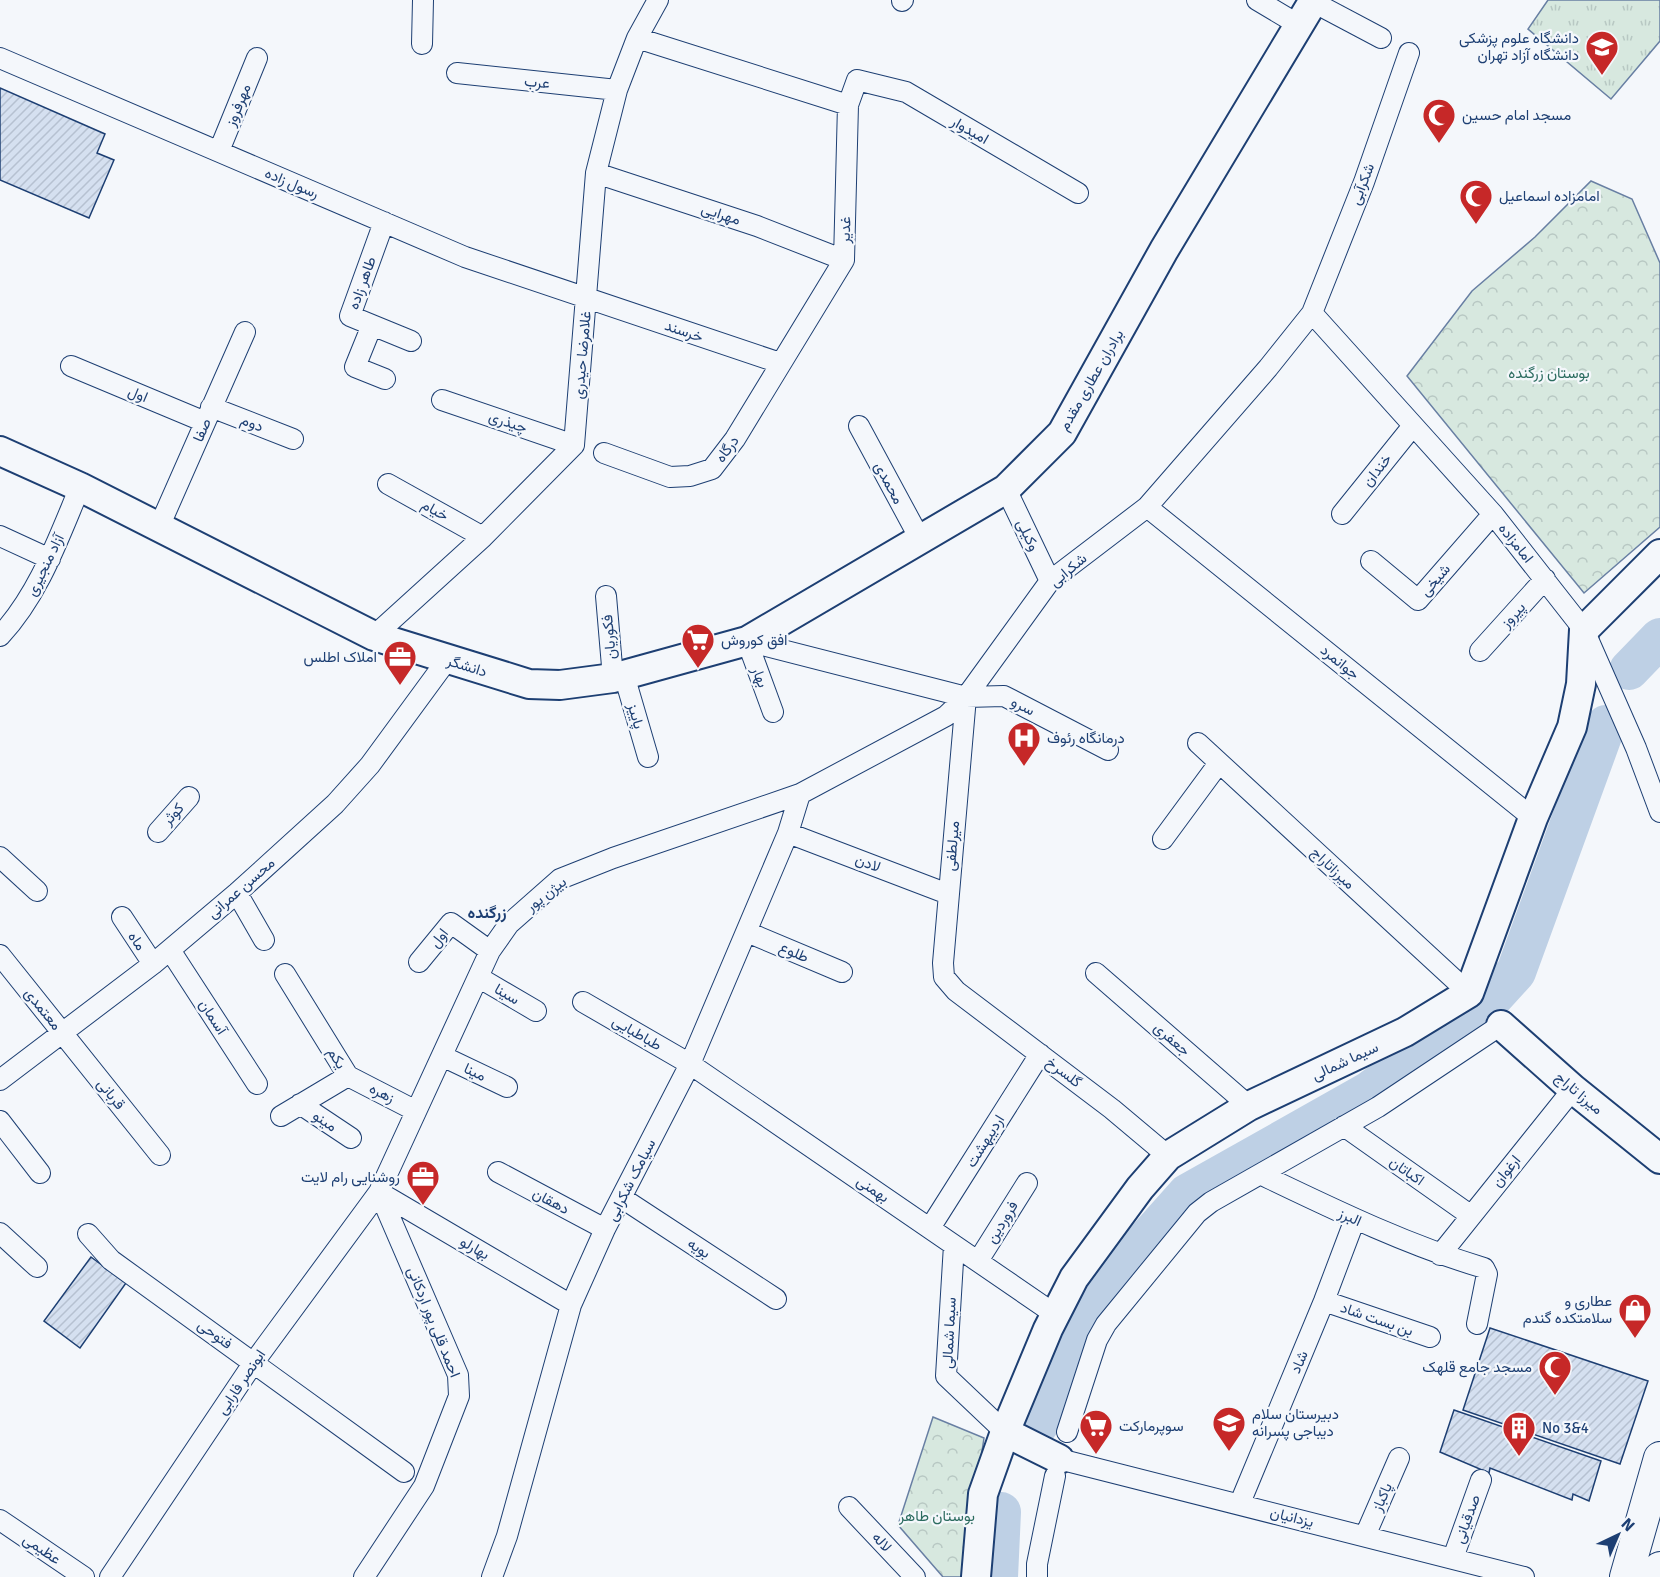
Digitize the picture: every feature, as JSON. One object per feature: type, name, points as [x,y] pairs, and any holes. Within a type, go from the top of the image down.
[{"type":"main road","points":[[1626,1577],[1660,1458]]},
{"type":"main road","points":[[1658,1577],[1660,1568]]},
{"type":"street","points":[[422,44],[423,0]]},
{"type":"street","name":"غلامرضا حیدری","points":[[574,445],[596,172],[617,90],[637,38],[658,0]]},
{"type":"street","points":[[1257,0],[1309,9],[1381,38]]},
{"type":"street","name":"برادران عطاری مقدم","points":[[747,641],[1006,489],[1062,433],[1164,250],[1309,9]]},
{"type":"street","points":[[637,38],[848,105]]},
{"type":"street","name":"شکرآبی","points":[[1312,313],[1364,182],[1409,53]]},
{"type":"street","name":"رسول زاده","points":[[0,58],[465,257],[587,298]]},
{"type":"street","name":"مهرفروز","points":[[219,152],[257,58]]},
{"type":"street","name":"عرب","points":[[457,73],[617,90]]},
{"type":"street","name":"غدیر","points":[[780,363],[844,260],[848,105],[857,80]]},
{"type":"street","name":"امیدوار","points":[[857,80],[906,92],[1078,194]]},
{"type":"street","name":"مهرایی","points":[[596,172],[757,226],[844,260]]},
{"type":"street","name":"طاهر زاده","points":[[384,222],[350,315],[411,341]]},
{"type":"street","name":"خرسند","points":[[587,298],[780,363]]},
{"type":"street","name":"امامزاده","points":[[1312,313],[1412,427],[1493,514],[1584,630],[1636,748],[1660,812]]},
{"type":"street","name":"شکرابی","points":[[800,794],[946,716],[966,697],[1050,582],[1147,507],[1268,368],[1312,313]]},
{"type":"street","points":[[372,325],[355,367],[385,379]]},
{"type":"street","name":"صفا","points":[[159,527],[245,332]]},
{"type":"street","name":"درگاه","points":[[604,453],[670,477],[690,476],[712,469],[735,439],[780,363]]},
{"type":"street","name":"اول","points":[[71,366],[208,415]]},
{"type":"street","name":"چیذری","points":[[442,400],[574,445]]},
{"type":"street","name":"دوم","points":[[208,415],[294,440]]},
{"type":"street","name":"محمدی","points":[[859,426],[920,539]]},
{"type":"street","name":"خندان","points":[[1342,514],[1412,427]]},
{"type":"street","points":[[374,636],[483,537],[574,445]]},
{"type":"street","name":"دانشگر","points":[[0,451],[80,487],[374,636],[529,684],[560,685],[618,676],[747,641],[966,697]]},
{"type":"street","name":"خیام","points":[[388,484],[483,537]]},
{"type":"street","name":"آزاد منجیری","points":[[0,636],[25,607],[50,559],[80,487]]},
{"type":"street","name":"وکیلی","points":[[1006,489],[1050,582]]},
{"type":"street","name":"جوانمرد","points":[[1147,507],[1533,818]]},
{"type":"street","name":"شیخی","points":[[1371,561],[1418,600],[1493,514]]},
{"type":"street","points":[[0,536],[50,559]]},
{"type":"street","points":[[1469,993],[1533,818],[1572,728],[1581,684],[1584,630],[1660,554]]},
{"type":"street","name":"پیروز","points":[[1480,651],[1545,579]]},
{"type":"street","name":"فکوریان","points":[[606,596],[618,676]]},
{"type":"street","name":"بهار","points":[[747,641],[773,712]]},
{"type":"street","name":"محسن عمرانی","points":[[0,1080],[170,950],[335,804],[370,765],[447,660]]},
{"type":"street","name":"پاییز","points":[[618,676],[648,757]]},
{"type":"street","name":"سرو","points":[[966,697],[1004,696],[1108,750]]},
{"type":"street","name":"میرلطفی","points":[[956,991],[944,977],[943,963],[966,697]]},
{"type":"street","name":"میرزاتاراج","points":[[1198,743],[1469,993]]},
{"type":"street","points":[[1163,839],[1219,763]]},
{"type":"street","name":"سیامک شکرابی","points":[[492,1577],[507,1536],[571,1305],[605,1229],[690,1064],[788,832],[800,794]]},
{"type":"street","name":"بیژن پور","points":[[379,1192],[490,951],[509,924],[560,879],[800,794]]},
{"type":"street","name":"کوثر","points":[[158,832],[189,796]]},
{"type":"street","name":"لادن","points":[[788,832],[948,894]]},
{"type":"street","points":[[0,857],[37,891]]},
{"type":"street","points":[[237,893],[264,940]]},
{"type":"street","name":"ماه","points":[[122,918],[153,964]]},
{"type":"street","name":"اول","points":[[419,962],[450,923],[490,951]]},
{"type":"street","name":"طلوع","points":[[747,932],[842,972]]},
{"type":"street","name":"آسمان","points":[[170,950],[257,1084]]},
{"type":"street","name":"معتمدی","points":[[0,955],[63,1034]]},
{"type":"street","name":"جعفری","points":[[1096,973],[1249,1106]]},
{"type":"street","name":"یکم","points":[[281,1116],[348,1076],[285,974]]},
{"type":"street","name":"سینا","points":[[478,977],[536,1011]]},
{"type":"street","name":"گلسرخ","points":[[956,991],[1040,1054],[1168,1156]]},
{"type":"street","name":"سیما شمالی","points":[[976,1577],[980,1508],[1005,1432],[1056,1315],[1081,1269],[1140,1188],[1168,1156],[1249,1106],[1405,1032],[1469,993]]},
{"type":"street","name":"طباطبایی","points":[[583,1002],[690,1064]]},
{"type":"street","points":[[1067,1432],[1097,1340],[1106,1324],[1187,1222],[1210,1202],[1262,1175],[1344,1126],[1501,1024]]},
{"type":"street","name":"میرزا تاراج","points":[[1501,1024],[1573,1089],[1660,1159]]},
{"type":"street","name":"قربانی","points":[[63,1034],[160,1155]]},
{"type":"street","name":"اردیبهشت","points":[[930,1228],[1040,1054]]},
{"type":"street","name":"مینا","points":[[442,1056],[507,1087]]},
{"type":"street","name":"بهمنی","points":[[690,1064],[1056,1315]]},
{"type":"street","name":"زهره","points":[[348,1076],[416,1111]]},
{"type":"street","name":"ارغوان","points":[[1440,1255],[1573,1089]]},
{"type":"street","name":"مینو","points":[[300,1104],[351,1138]]},
{"type":"street","points":[[0,1121],[40,1173]]},
{"type":"street","name":"اکباتان","points":[[1344,1126],[1470,1215]]},
{"type":"street","name":"دهقان","points":[[498,1172],[605,1229]]},
{"type":"street","name":"البرز","points":[[1262,1175],[1355,1219],[1440,1255],[1486,1270],[1477,1324]]},
{"type":"street","name":"فروردین","points":[[978,1261],[1027,1183]]},
{"type":"street","name":"بهارلو","points":[[379,1192],[571,1305]]},
{"type":"street","name":"ابونصر فارابی","points":[[110,1577],[254,1362],[379,1192]]},
{"type":"street","name":"احمد قلی پور اردکانی","points":[[364,1577],[424,1486],[459,1396],[458,1375],[379,1192]]},
{"type":"street","name":"بویه","points":[[622,1198],[777,1299]]},
{"type":"street","name":"شاد","points":[[1240,1503],[1324,1301],[1355,1219]]},
{"type":"street","points":[[0,1233],[37,1268]]},
{"type":"street","name":"فتوحی","points":[[88,1234],[111,1260],[404,1472]]},
{"type":"street","name":"سیما شمالی","points":[[954,1245],[946,1376],[1005,1432]]},
{"type":"street","name":"بن بست شاد","points":[[1324,1301],[1430,1337]]},
{"type":"street","points":[[1005,1432],[1057,1467],[1037,1564],[1037,1577]]},
{"type":"street","name":"پاکباز","points":[[1365,1536],[1399,1458]]},
{"type":"street","name":"یزدانیان","points":[[1057,1467],[1240,1503],[1524,1577]]},
{"type":"street","name":"صدقیانی","points":[[1453,1558],[1481,1480]]},
{"type":"street","name":"لاله","points":[[849,1507],[915,1577]]},
{"type":"street","name":"عظیمی","points":[[0,1520],[84,1577]]},
{"type":"green space","points":[[1548,0],[1660,0],[1660,41],[1611,99],[1528,29]]},
{"type":"green space","name":"بوستان زرگنده","points":[[1591,181],[1632,199],[1660,263],[1660,527],[1584,593],[1407,376],[1472,291],[1535,237]]},
{"type":"green space","name":"بوستان طاهر","points":[[933,1417],[984,1438],[963,1577],[943,1577],[898,1525]]},
{"type":"building","points":[[0,88],[105,134],[97,153],[114,160],[89,218],[0,180]]},
{"type":"building","points":[[91,1257],[126,1283],[80,1348],[44,1321]]},
{"type":"building","name":"مسجد جامع قلهک","points":[[1490,1328],[1648,1381],[1620,1464],[1463,1410]]},
{"type":"building","name":"No 3&4","points":[[1454,1410],[1601,1461],[1589,1501],[1573,1494],[1572,1500],[1490,1468],[1489,1473],[1440,1452]]},
{"type":"waterway","points":[[1629,670],[1660,638]]},
{"type":"waterway","points":[[1039,1424],[1081,1313],[1187,1194],[1368,1092],[1486,1005],[1516,972],[1606,725]]},
{"type":"waterway","points":[[998,1577],[1001,1512]]},
{"type":"place","name":"دانشگاه علوم پزشکی دانشگاه آزاد تهران","points":[[1602,76]]},
{"type":"place","name":"مسجد امام حسین","points":[[1439,144]]},
{"type":"place","name":"امامزاده اسماعیل","points":[[1476,225]]},
{"type":"place","name":"افق کوروش","points":[[698,669]]},
{"type":"place","name":"املاک اطلس","points":[[400,686]]},
{"type":"place","name":"درمانگاه رئوف","points":[[1024,767]]},
{"type":"place","name":"روشنایی رام لایت","points":[[423,1206]]},
{"type":"place","name":"عطاری و سلامتکده گندم","points":[[1635,1339]]},
{"type":"place","name":"مسجد جامع قلهک","points":[[1555,1396]]},
{"type":"place","name":"دبیرستان سلام دیباجی پسرانه","points":[[1229,1452]]},
{"type":"place","name":"سوپرمارکت","points":[[1096,1455]]},
{"type":"place","name":"No 3&4","points":[[1519,1457]]},
{"type":"district","name":"زرگنده","points":[[487,913]]}]
